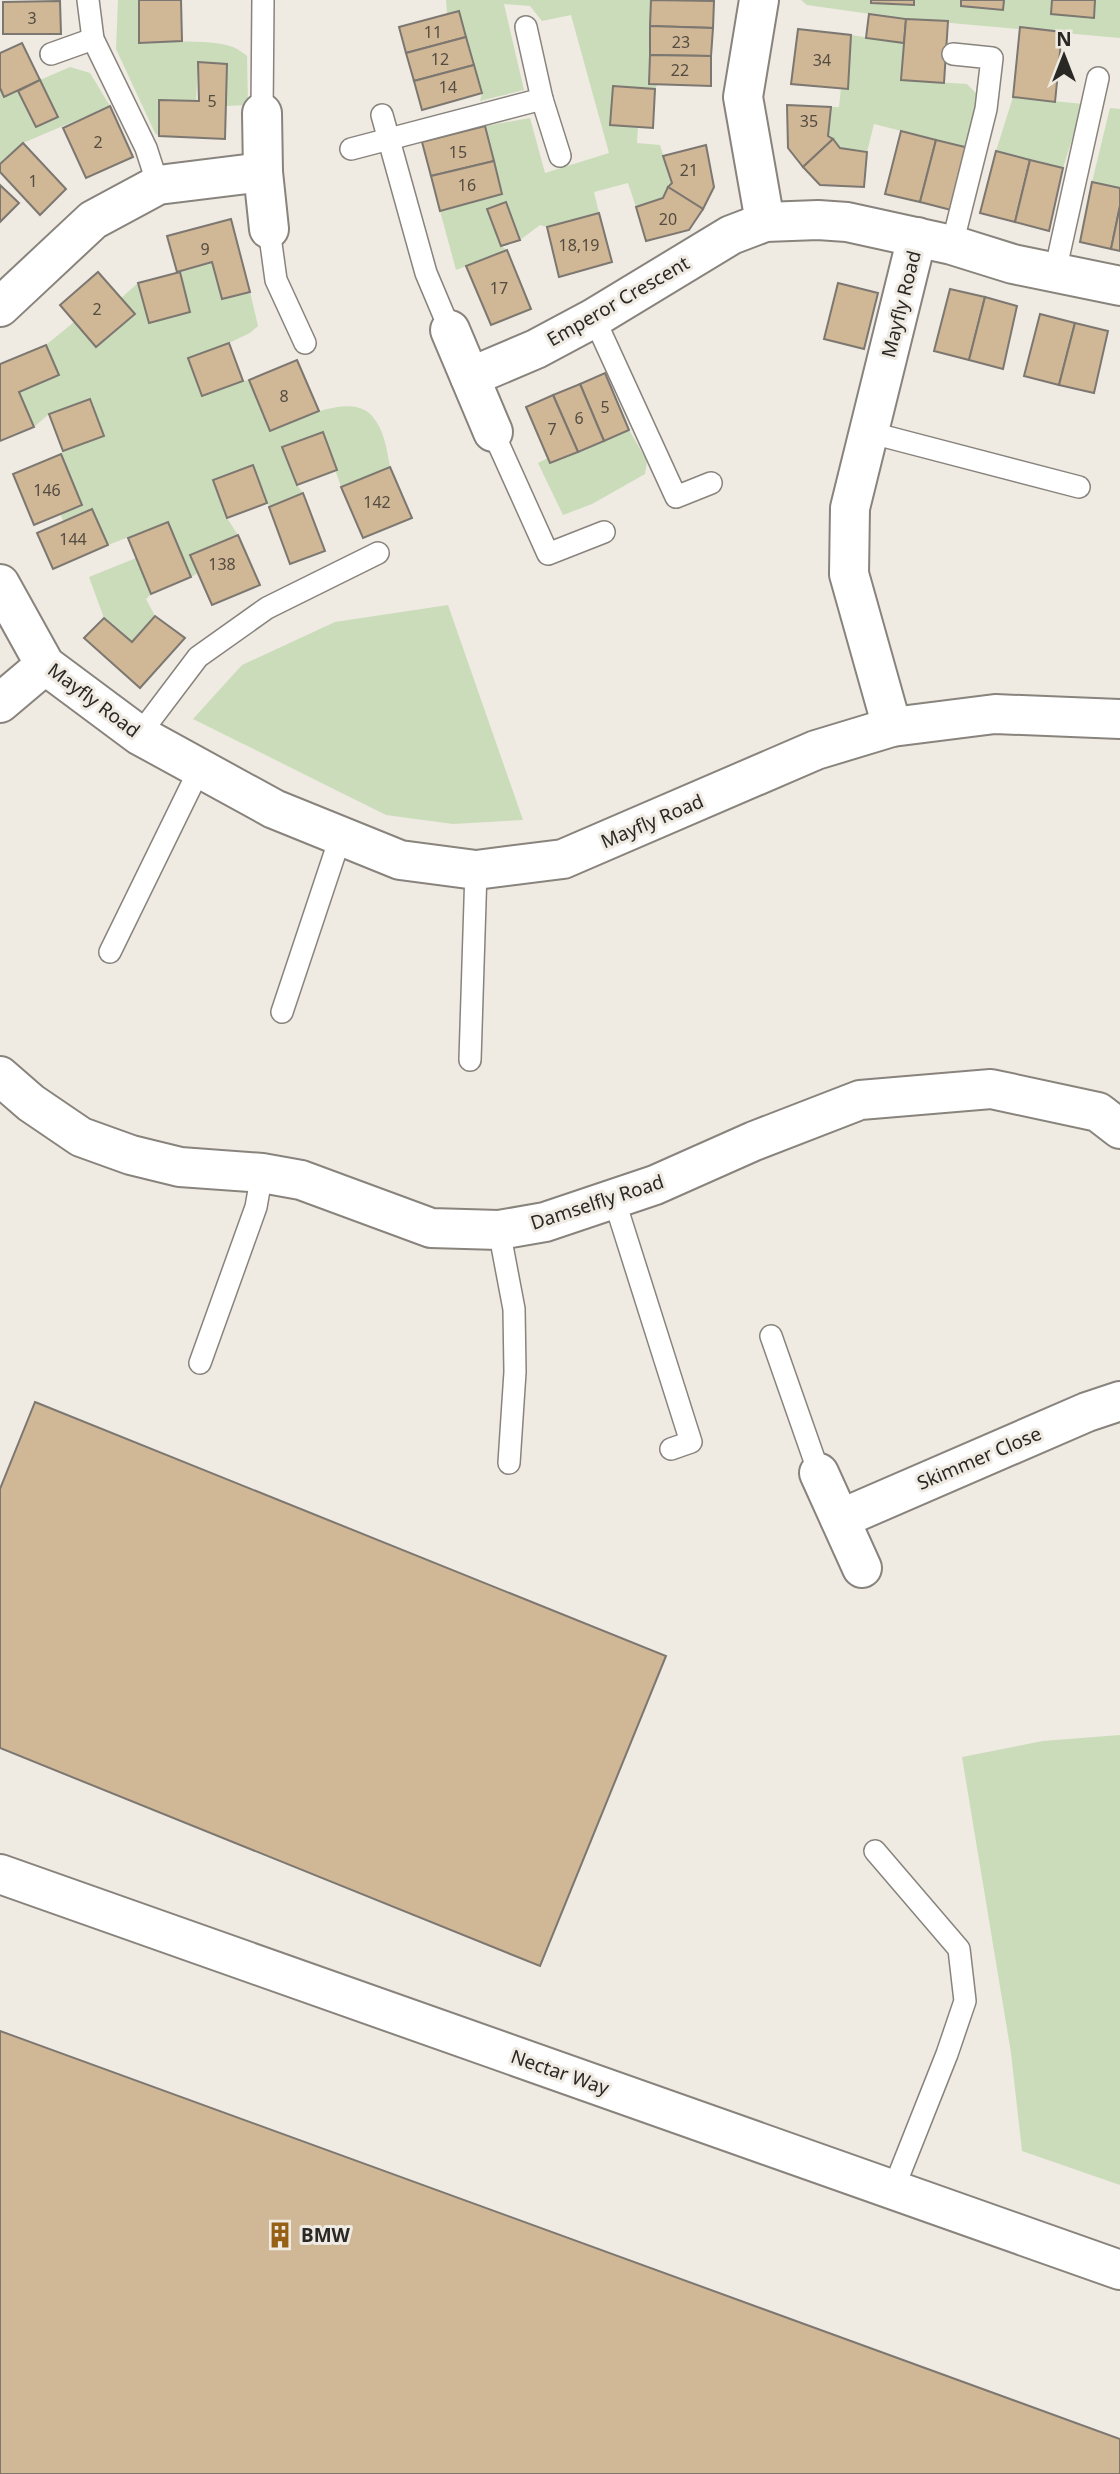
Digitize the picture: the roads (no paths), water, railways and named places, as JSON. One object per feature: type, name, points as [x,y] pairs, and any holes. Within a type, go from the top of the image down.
[{"type":"street","points":[[759,0],[743,97],[765,222]]},
{"type":"street","points":[[262,113],[263,172],[269,229]]},
{"type":"street","points":[[0,307],[93,220],[158,185],[263,172]]},
{"type":"street","name":"Emperor Crescent","points":[[470,377],[536,349],[594,318],[731,235],[765,222],[847,222]]},
{"type":"street","name":"Mayfly Road","points":[[847,222],[935,241],[1013,264],[1120,286]]},
{"type":"street","name":"Mayfly Road","points":[[0,584],[45,665],[139,735],[274,808],[400,860],[476,870],[564,859],[816,750],[892,727],[849,574],[850,508],[868,432],[935,241]]},
{"type":"street","points":[[450,330],[493,432]]},
{"type":"street","points":[[0,702],[45,665]]},
{"type":"street","points":[[892,727],[995,715],[1120,719]]},
{"type":"street","name":"Damselfly Road","points":[[0,1076],[32,1103],[81,1137],[131,1155],[180,1167],[262,1173],[301,1180],[431,1228],[499,1230],[545,1222],[655,1185],[754,1141],[860,1100],[991,1089],[1098,1112],[1120,1129]]},
{"type":"street","name":"Skimmer Close","points":[[840,1519],[1087,1412],[1120,1401]]},
{"type":"street","points":[[819,1473],[862,1568]]},
{"type":"street","name":"Nectar Way","points":[[0,1874],[1120,2270]]},
{"type":"lane","points":[[88,0],[93,39],[146,148],[158,185]]},
{"type":"lane","points":[[262,113],[264,0]]},
{"type":"lane","points":[[526,27],[542,99],[560,156]]},
{"type":"lane","points":[[51,54],[93,39]]},
{"type":"lane","points":[[935,241],[986,109],[992,58],[953,54]]},
{"type":"lane","points":[[1055,272],[1098,78]]},
{"type":"lane","points":[[351,149],[542,99]]},
{"type":"lane","points":[[382,115],[426,273],[450,330]]},
{"type":"lane","points":[[269,229],[276,280],[305,343]]},
{"type":"lane","points":[[594,318],[676,497],[711,483]]},
{"type":"lane","points":[[493,432],[548,554],[604,532]]},
{"type":"lane","points":[[868,432],[1079,487]]},
{"type":"lane","points":[[139,735],[198,657],[267,608],[378,552]]},
{"type":"lane","points":[[110,952],[200,768]]},
{"type":"lane","points":[[282,1012],[341,835]]},
{"type":"lane","points":[[470,1060],[476,870]]},
{"type":"lane","points":[[200,1363],[256,1207],[262,1173]]},
{"type":"lane","points":[[614,1199],[691,1442],[671,1449]]},
{"type":"lane","points":[[499,1230],[514,1309],[515,1372],[509,1463]]},
{"type":"lane","points":[[771,1336],[819,1473]]},
{"type":"lane","points":[[874,1851],[959,1949],[965,2001],[893,2190]]},
{"type":"place","name":"BMW","points":[[280,2235]]}]
